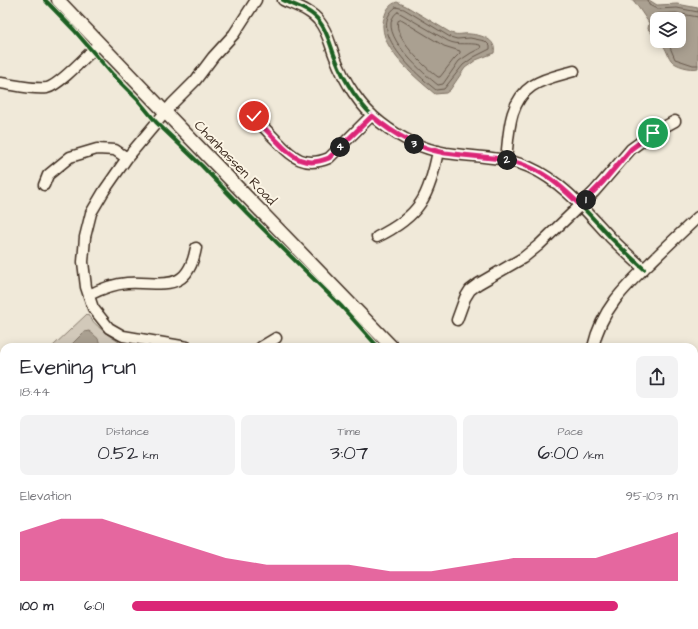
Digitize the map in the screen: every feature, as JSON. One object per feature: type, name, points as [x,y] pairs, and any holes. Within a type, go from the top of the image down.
[{"type":"main road","name":"Chanhassen Road","points":[[58,0],[164,112],[388,343]]},
{"type":"street","points":[[148,343],[123,336],[109,328],[93,308],[83,262],[85,237],[91,213],[127,158],[164,112],[195,81],[238,28],[256,0]]},
{"type":"street","points":[[283,0],[312,14],[319,20],[329,38],[343,75],[353,92],[372,116],[393,132],[413,143],[438,151],[506,160],[528,167],[549,178],[562,187],[612,239],[644,269]]},
{"type":"street","points":[[0,83],[33,88],[47,88],[54,85],[99,44]]},
{"type":"street","points":[[506,160],[511,117],[517,102],[532,86],[542,81],[574,71]]},
{"type":"street","points":[[254,116],[294,158],[303,162],[312,162],[329,158],[372,116]]},
{"type":"street","points":[[457,320],[464,298],[470,290],[523,258],[603,182],[631,149],[653,133],[675,121]]},
{"type":"street","points":[[44,185],[48,176],[70,157],[97,149],[115,150],[127,158]]},
{"type":"street","points":[[377,238],[402,223],[414,213],[423,201],[430,187],[438,151]]},
{"type":"street","points":[[594,343],[598,329],[616,298],[698,217]]},
{"type":"street","points":[[89,295],[110,286],[142,283],[168,284],[176,281],[188,272],[194,259],[196,248]]},
{"type":"street","points":[[268,343],[276,338]]},
{"type":"shaded area","points":[[87,314],[102,330],[119,342],[99,343],[84,332],[73,343],[56,343]]},
{"type":"water","points":[[632,0],[649,0],[657,5],[677,4],[698,8],[698,68],[683,67],[676,64],[669,57],[665,48],[686,48],[686,12],[650,12],[650,31],[648,29],[649,23]]},
{"type":"water","points":[[397,2],[451,33],[474,35],[491,41],[494,48],[494,53],[476,60],[465,68],[450,90],[446,93],[435,94],[417,79],[398,59],[390,48],[385,37],[383,26],[386,13],[393,4]]},
{"type":"water","points":[[89,331],[96,336],[99,343],[73,343],[84,332]]},
{"type":"cycle path","points":[[45,0],[74,30],[113,75],[137,99],[156,122],[202,166],[342,307],[374,343]]},
{"type":"cycle path","points":[[283,0],[308,11],[316,17],[327,34],[335,57],[348,84],[373,117],[404,138],[428,149],[446,153],[488,157],[519,163],[541,173],[573,198],[611,238],[644,269]]},
{"type":"route","points":[[254,116],[287,152],[294,158],[303,162],[321,161],[329,158],[372,116],[393,132],[413,143],[429,149],[445,153],[506,160],[528,167],[556,182],[580,205],[603,182],[631,149],[653,133]]}]
